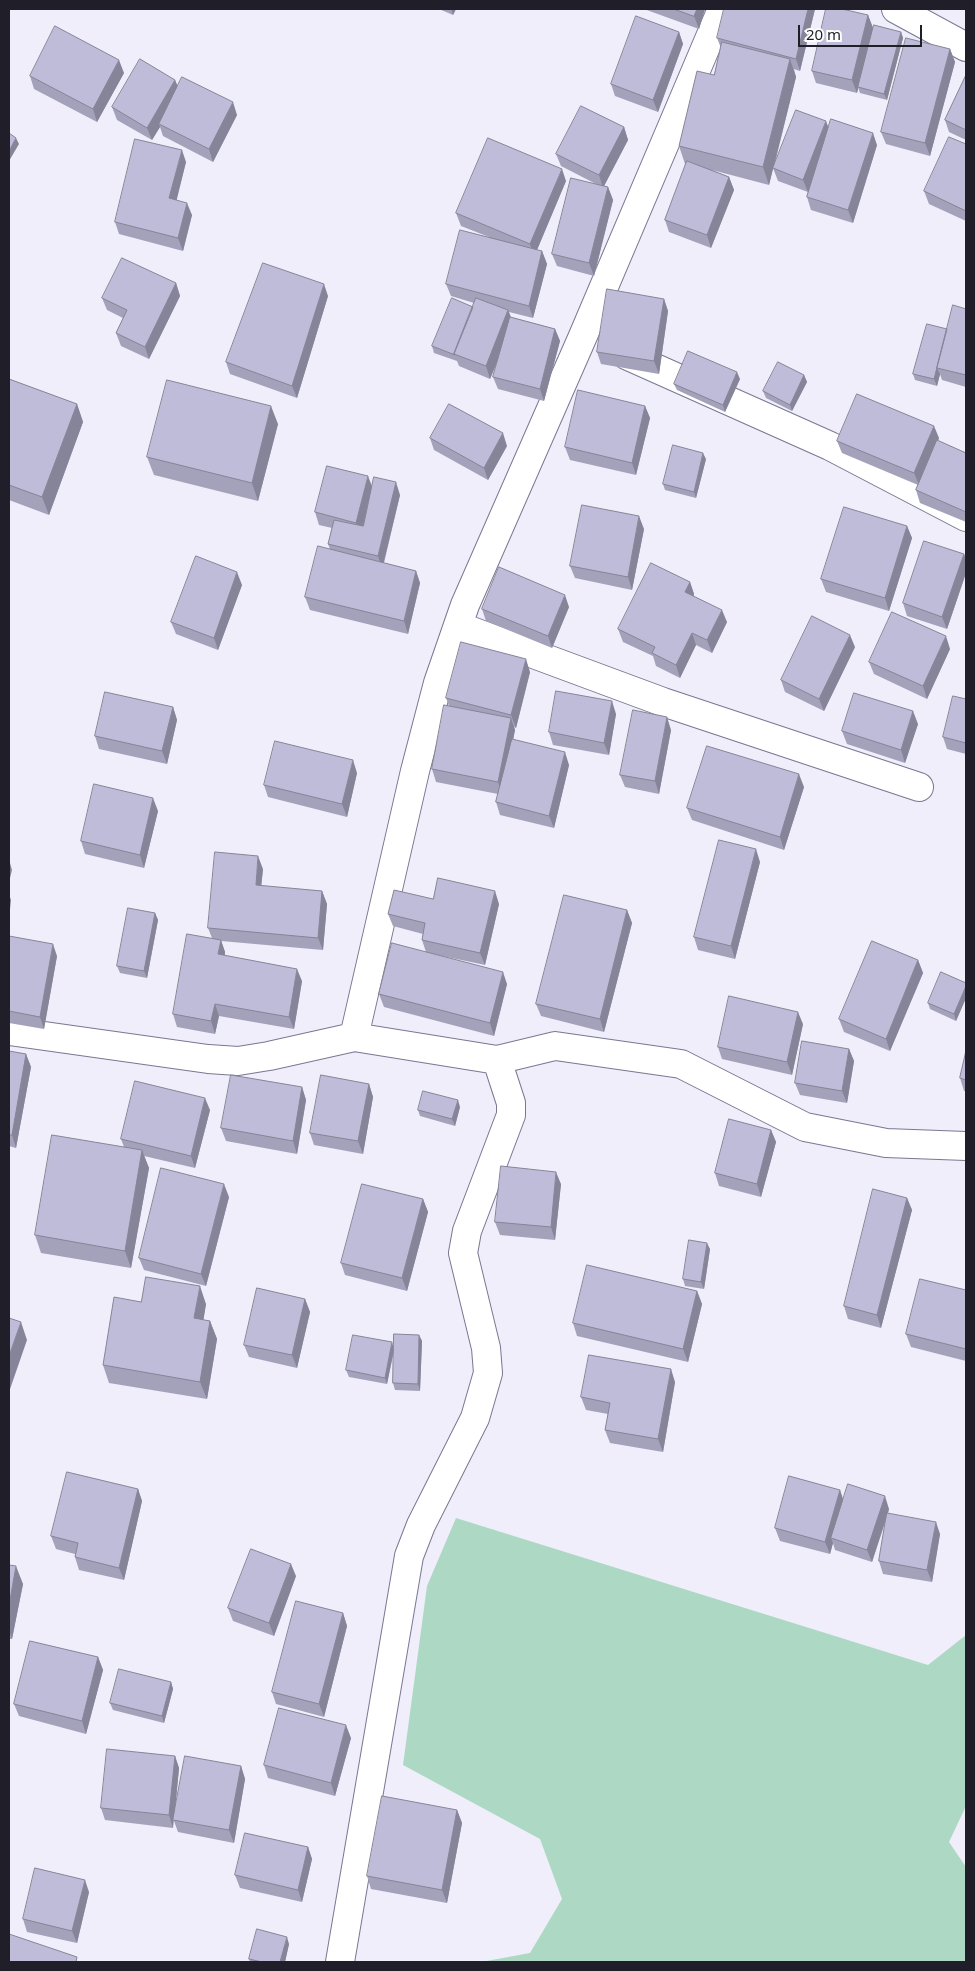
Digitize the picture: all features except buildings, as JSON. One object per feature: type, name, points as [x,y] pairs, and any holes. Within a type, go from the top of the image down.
[{"type":"street","points":[[354,1037],[415,771],[438,683],[458,626],[722,9]]},
{"type":"street","points":[[896,9],[966,47]]},
{"type":"street","points":[[583,336],[830,446],[966,517]]},
{"type":"street","points":[[458,626],[663,702],[919,787]]},
{"type":"street","points":[[9,1031],[208,1059],[238,1061],[354,1037],[497,1060],[555,1046],[681,1064],[805,1127],[886,1143],[966,1146]]},
{"type":"street","points":[[340,1962],[409,1556],[421,1526],[475,1418],[488,1373],[486,1348],[463,1252],[466,1231],[511,1115],[511,1103],[497,1060]]},
{"type":"green space","points":[[456,1518],[928,1665],[966,1635],[966,1806],[949,1842],[966,1867],[966,1962],[481,1962],[530,1953],[562,1899],[540,1839],[403,1765],[427,1586]]}]
